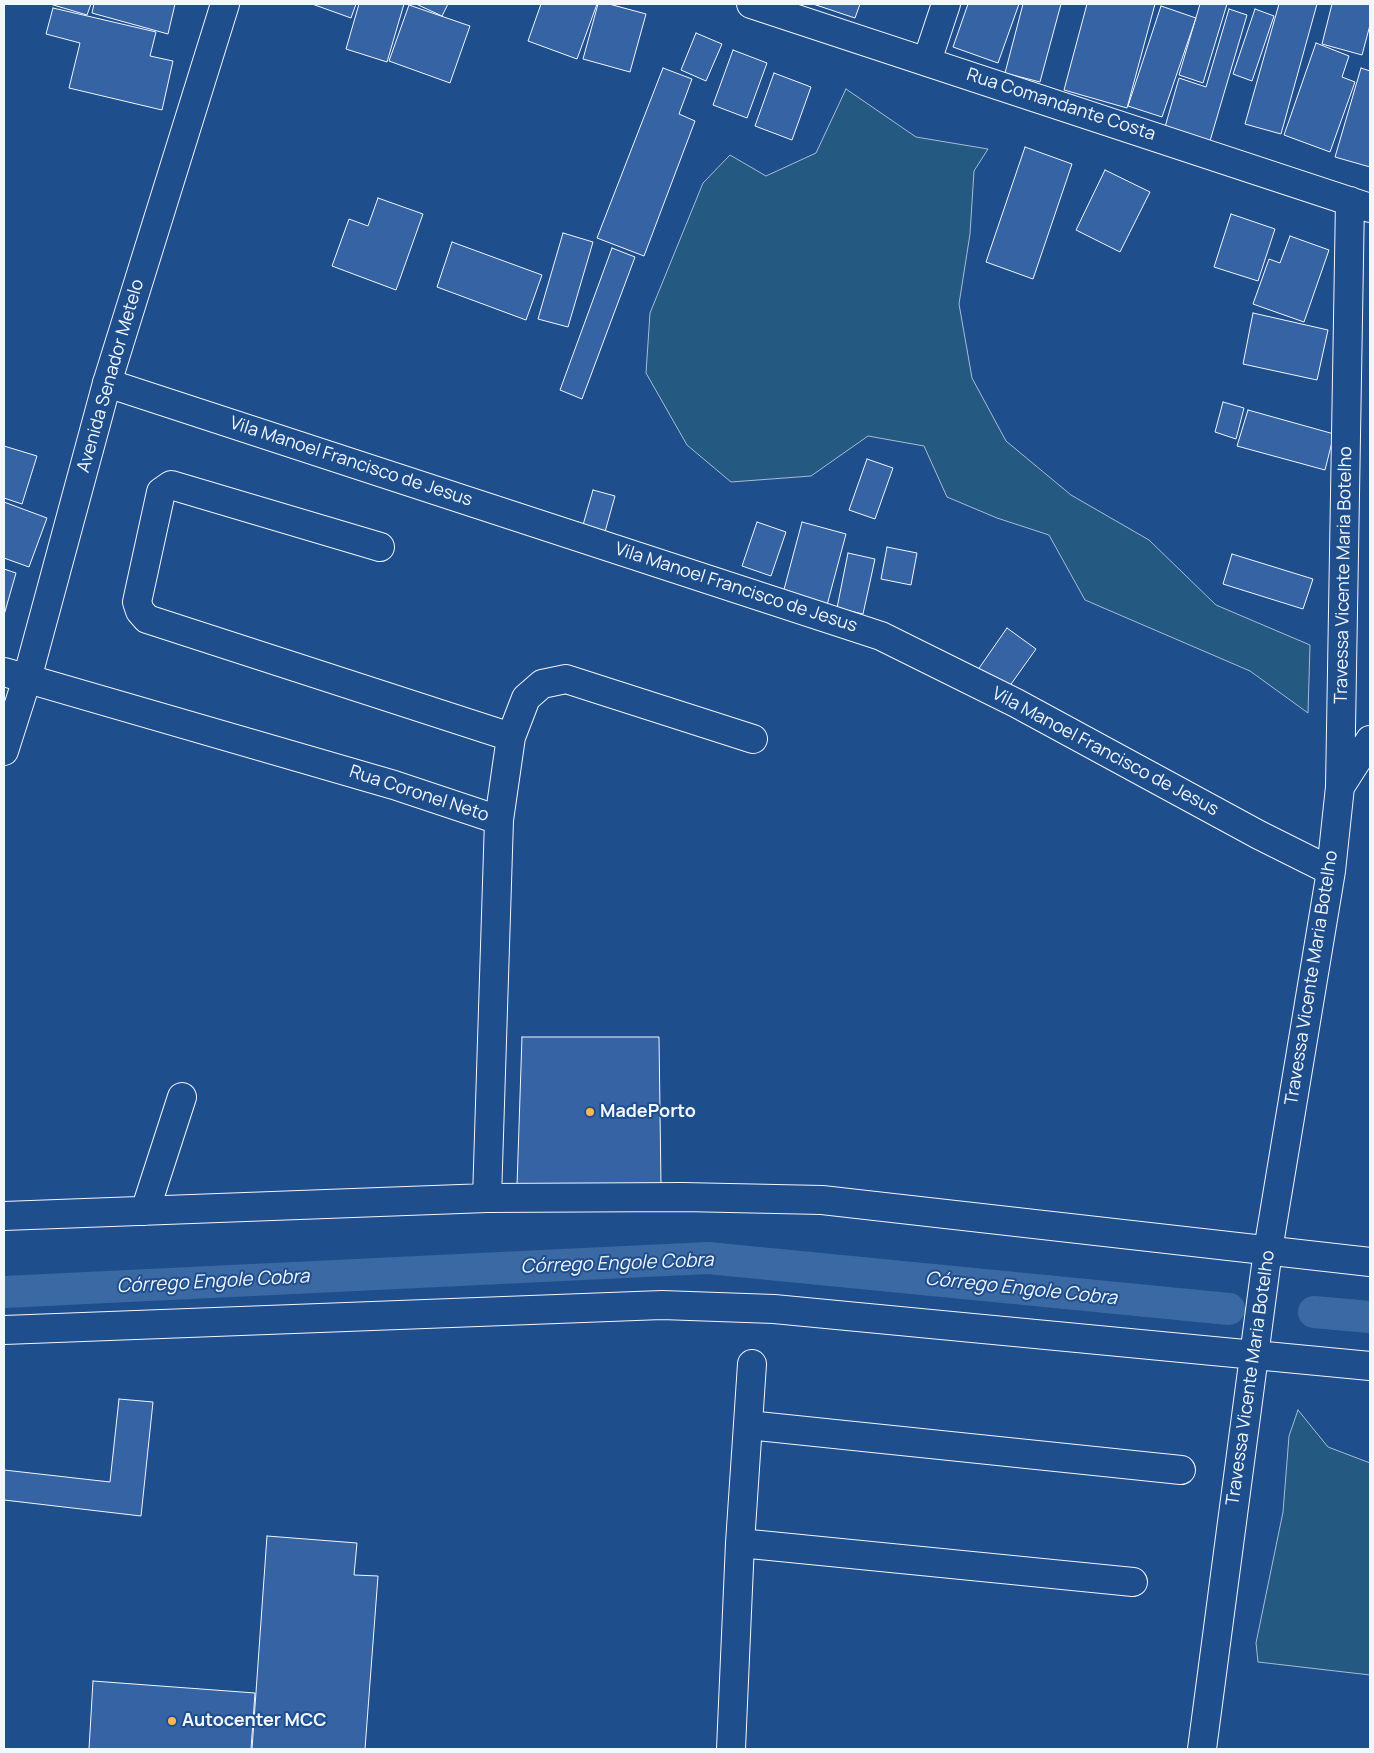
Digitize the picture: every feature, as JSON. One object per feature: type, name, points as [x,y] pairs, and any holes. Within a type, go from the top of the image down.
[{"type":"street","name":"Avenida Senador Metelo","points":[[4,751],[15,676],[225,4]]},
{"type":"street","name":"Rua Comandante Costa","points":[[751,4],[1360,205]]},
{"type":"street","points":[[927,61],[946,4]]},
{"type":"street","name":"Travessa Vicente Maria Botelho","points":[[1208,1748],[1268,1250],[1331,871],[1340,787],[1360,205]]},
{"type":"street","name":"Vila Manoel Francisco de Jesus","points":[[108,383],[881,636],[1016,703],[1259,835],[1331,871]]},
{"type":"street","points":[[380,547],[170,485],[161,492],[137,602],[140,611],[147,619],[511,738]]},
{"type":"street","name":"Rua Coronel Neto","points":[[15,676],[394,785],[499,820],[486,1198]]},
{"type":"street","points":[[499,820],[511,738],[526,698],[542,684],[566,679],[753,739]]},
{"type":"street","points":[[1340,787],[1370,740]]},
{"type":"street","points":[[145,1211],[182,1097]]},
{"type":"street","points":[[4,1216],[486,1198],[683,1197],[822,1200],[1370,1262]]},
{"type":"street","points":[[4,1330],[662,1305],[774,1309],[1370,1366]]},
{"type":"street","points":[[731,1749],[740,1543],[752,1364]]},
{"type":"street","points":[[748,1425],[1181,1470]]},
{"type":"street","points":[[740,1543],[1134,1582]]},
{"type":"shaded area","points":[[846,89],[916,137],[988,149],[974,171],[970,234],[959,304],[972,378],[1006,441],[1071,495],[1149,540],[1216,605],[1310,645],[1308,713],[1250,671],[1085,600],[1049,535],[997,518],[947,497],[924,446],[868,436],[811,476],[731,482],[687,445],[646,373],[650,313],[703,183],[730,155],[766,176],[816,153]]},
{"type":"shaded area","points":[[1298,1410],[1328,1447],[1370,1463],[1370,1675],[1258,1662],[1256,1643],[1283,1512],[1289,1436]]},
{"type":"building","points":[[50,4],[91,4],[87,15]]},
{"type":"building","points":[[94,4],[175,4],[168,34],[92,13]]},
{"type":"building","points":[[312,4],[356,4],[351,18]]},
{"type":"building","points":[[359,4],[404,4],[387,62],[346,49]]},
{"type":"building","points":[[416,4],[448,4],[442,16]]},
{"type":"building","points":[[541,4],[597,4],[577,59],[528,41]]},
{"type":"building","points":[[598,4],[609,4],[646,14],[630,72],[583,59]]},
{"type":"building","points":[[813,4],[860,4],[855,18]]},
{"type":"building","points":[[968,4],[1019,4],[998,63],[953,47]]},
{"type":"building","points":[[1023,4],[1061,4],[1040,82],[1005,73]]},
{"type":"building","points":[[1087,4],[1155,4],[1127,108],[1064,90]]},
{"type":"building","points":[[1200,4],[1227,4],[1203,83],[1179,75]]},
{"type":"building","points":[[1279,4],[1317,4],[1281,134],[1245,124]]},
{"type":"building","points":[[1332,4],[1370,4],[1370,25],[1362,55],[1322,44]]},
{"type":"building","points":[[409,5],[470,26],[450,83],[389,61]]},
{"type":"building","points":[[1161,6],[1196,18],[1162,117],[1128,106]]},
{"type":"building","points":[[53,8],[156,32],[150,56],[173,61],[162,110],[69,88],[80,43],[46,34]]},
{"type":"building","points":[[1229,9],[1247,15],[1210,141],[1165,127],[1179,78],[1206,87]]},
{"type":"building","points":[[1255,9],[1274,16],[1252,81],[1233,74]]},
{"type":"building","points":[[696,33],[722,44],[706,81],[681,70]]},
{"type":"building","points":[[1316,43],[1349,56],[1342,77],[1355,82],[1330,152],[1284,135]]},
{"type":"building","points":[[733,50],[767,63],[747,118],[713,105]]},
{"type":"building","points":[[663,68],[692,79],[679,114],[695,121],[644,256],[597,238]]},
{"type":"building","points":[[1361,68],[1370,71],[1370,167],[1335,157]]},
{"type":"building","points":[[774,73],[811,87],[792,140],[755,126]]},
{"type":"building","points":[[1025,147],[1072,164],[1033,279],[986,262]]},
{"type":"building","points":[[1105,170],[1150,192],[1120,252],[1076,230]]},
{"type":"building","points":[[378,198],[423,214],[396,290],[332,266],[349,219],[368,226]]},
{"type":"building","points":[[1231,214],[1275,229],[1258,281],[1214,267]]},
{"type":"building","points":[[563,233],[593,242],[568,327],[538,319]]},
{"type":"building","points":[[1290,236],[1329,250],[1304,322],[1253,304],[1269,259],[1280,263]]},
{"type":"building","points":[[452,242],[542,275],[526,320],[437,287]]},
{"type":"building","points":[[612,248],[635,257],[582,399],[560,390]]},
{"type":"building","points":[[1253,313],[1328,330],[1317,380],[1243,364]]},
{"type":"building","points":[[1223,402],[1244,408],[1236,439],[1215,432]]},
{"type":"building","points":[[1248,410],[1334,434],[1325,470],[1237,446]]},
{"type":"building","points":[[4,446],[37,456],[22,504],[4,498]]},
{"type":"building","points":[[867,459],[893,468],[875,519],[849,510]]},
{"type":"building","points":[[593,490],[615,496],[603,539],[581,532]]},
{"type":"building","points":[[4,502],[47,518],[29,567],[4,558]]},
{"type":"building","points":[[757,522],[786,532],[771,576],[742,566]]},
{"type":"building","points":[[802,522],[846,534],[826,609],[782,597]]},
{"type":"building","points":[[887,547],[917,553],[911,585],[881,579]]},
{"type":"building","points":[[848,553],[875,559],[863,614],[837,608]]},
{"type":"building","points":[[1232,554],[1313,579],[1303,609],[1223,584]]},
{"type":"building","points":[[4,569],[16,573],[4,615]]},
{"type":"building","points":[[1007,628],[1036,649],[1004,694],[975,674]]},
{"type":"building","name":"MadePorto","points":[[522,1037],[659,1037],[661,1186],[517,1186]]},
{"type":"building","points":[[119,1399],[153,1402],[141,1516],[4,1500],[4,1470],[110,1482]]},
{"type":"building","points":[[267,1536],[357,1543],[354,1575],[378,1576],[365,1749],[252,1749]]},
{"type":"building","name":"Autocenter MCC","points":[[93,1681],[255,1693],[251,1749],[89,1749]]},
{"type":"waterway","name":"Córrego Engole Cobra","points":[[4,1292],[708,1258],[1229,1309]]},
{"type":"waterway","name":"Córrego Engole Cobra","points":[[1314,1312],[1370,1317]]},
{"type":"place","name":"MadePorto","points":[[590,1112]]},
{"type":"place","name":"Autocenter MCC","points":[[172,1721]]}]
